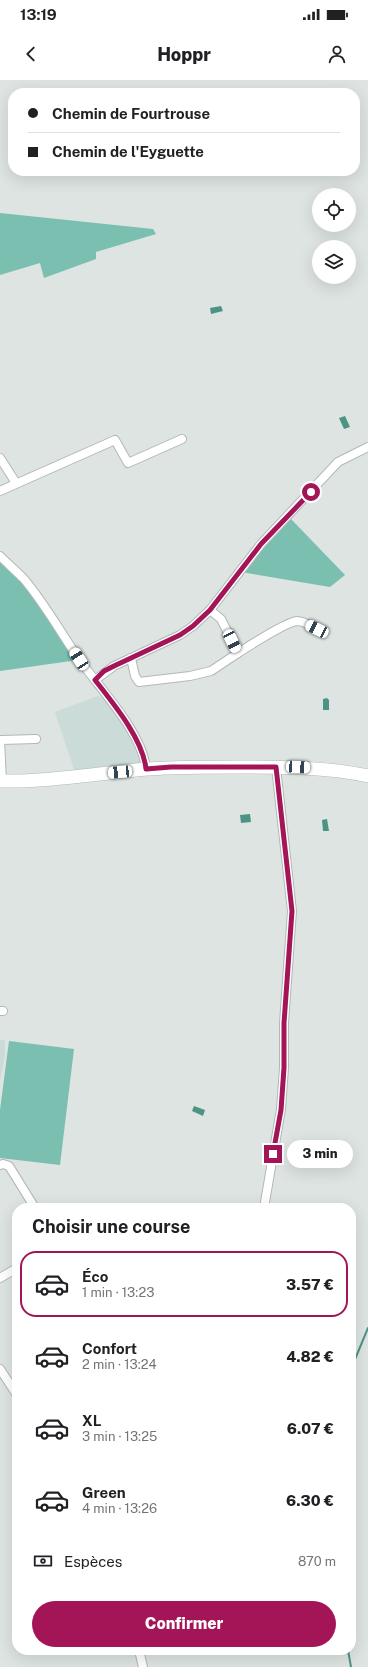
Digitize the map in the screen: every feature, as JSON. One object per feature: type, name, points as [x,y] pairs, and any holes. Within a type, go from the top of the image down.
[{"type":"main road","points":[[1,781],[49,779],[171,767],[316,768],[368,776]]},
{"type":"street","points":[[0,491],[115,440],[128,463],[182,439]]},
{"type":"street","points":[[95,680],[104,671],[185,632],[210,610],[261,544],[338,462],[368,447]]},
{"type":"street","points":[[0,458],[16,484]]},
{"type":"street","points":[[0,556],[24,580],[51,615],[79,659],[112,702],[142,749],[146,769]]},
{"type":"street","points":[[210,610],[221,619],[238,653]]},
{"type":"street","points":[[131,658],[135,676],[139,682],[190,676],[211,671],[282,627],[296,621],[305,623],[317,629]]},
{"type":"street","points":[[1,781],[0,740],[36,739]]},
{"type":"street","points":[[265,1203],[281,1110],[284,1068],[284,1023],[292,911],[276,767]]},
{"type":"street","points":[[0,1165],[4,1164],[9,1166],[33,1203]]},
{"type":"street","points":[[0,1278],[12,1271]]},
{"type":"street","points":[[0,1369],[12,1387]]},
{"type":"street","points":[[140,1655],[143,1667]]},
{"type":"shaded area","points":[[0,213],[153,229],[156,234],[96,252],[96,259],[44,278],[40,263],[0,275]]},
{"type":"shaded area","points":[[221,306],[223,311],[211,314],[210,308]]},
{"type":"shaded area","points":[[345,416],[350,427],[344,429],[339,418]]},
{"type":"shaded area","points":[[291,519],[345,575],[330,587],[241,572]]},
{"type":"shaded area","points":[[0,558],[22,580],[78,660],[0,671]]},
{"type":"shaded area","points":[[98,696],[106,699],[140,753],[142,766],[75,772],[55,712]]},
{"type":"shaded area","points":[[327,698],[329,700],[329,710],[323,710],[323,699]]},
{"type":"shaded area","points":[[250,814],[251,822],[241,823],[240,815]]},
{"type":"shaded area","points":[[327,819],[329,831],[323,831],[322,820]]},
{"type":"shaded area","points":[[0,1040],[5,1040],[5,1055],[0,1081]]},
{"type":"shaded area","points":[[9,1041],[74,1049],[60,1165],[0,1158],[0,1110]]},
{"type":"shaded area","points":[[194,1106],[205,1110],[203,1116],[192,1111]]},
{"type":"waterway","points":[[356,1357],[368,1328]]},
{"type":"waterway","points":[[349,1655],[351,1667]]},
{"type":"route","points":[[273,1154],[281,1110],[284,1068],[284,1023],[292,911],[292,900],[276,767],[171,767],[146,769],[142,749],[121,714],[95,680],[104,671],[180,635],[193,626],[210,610],[261,544],[311,492]]}]
